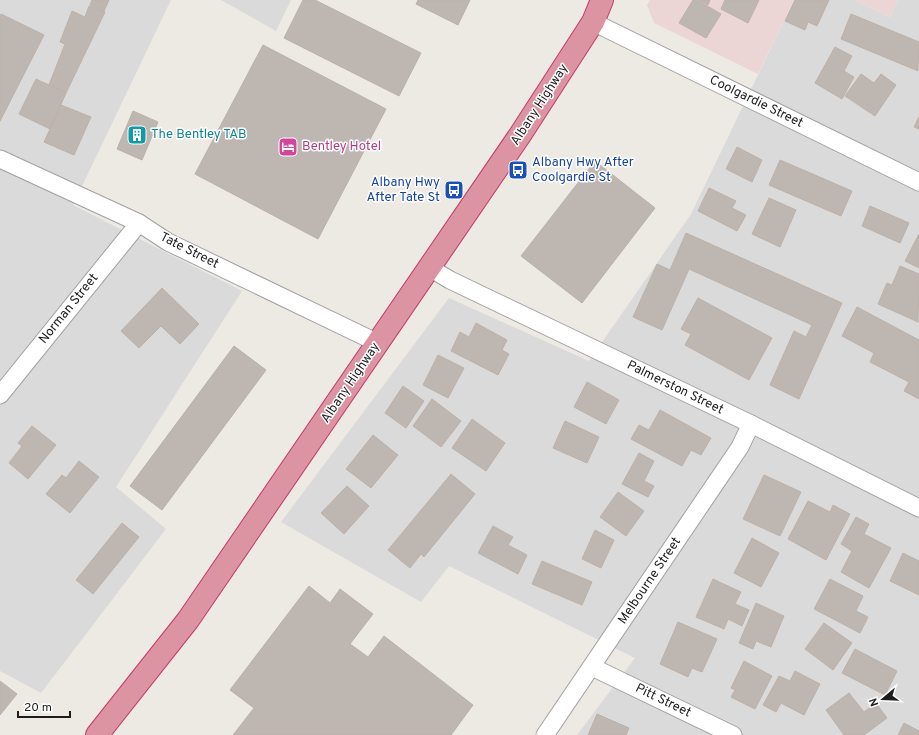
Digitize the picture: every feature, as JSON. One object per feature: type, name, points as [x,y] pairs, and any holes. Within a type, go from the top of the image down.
[{"type":"highway","name":"Albany Highway","points":[[97,735],[188,620],[430,268],[520,135],[593,22],[602,0]]},
{"type":"highway","name":"Albany Highway","points":[[593,22],[615,0]]},
{"type":"street","name":"Coolgardie Street","points":[[593,22],[919,182]]},
{"type":"street","name":"Tate Street","points":[[0,159],[139,223],[168,242],[378,343]]},
{"type":"street","name":"Norman Street","points":[[0,395],[139,223]]},
{"type":"street","name":"Palmerston Street","points":[[430,268],[450,280],[751,424],[919,508]]},
{"type":"street","name":"Melbourne Street","points":[[545,735],[740,447],[751,424]]},
{"type":"street","name":"Pitt Street","points":[[592,667],[733,735]]},
{"type":"shaded area","points":[[0,0],[171,0],[73,205],[242,291],[116,487],[166,529],[41,693],[0,671]]},
{"type":"shaded area","points":[[221,0],[291,0],[276,31]]},
{"type":"shaded area","points":[[650,0],[794,0],[758,74],[654,23],[647,5]]},
{"type":"shaded area","points":[[794,0],[855,0],[890,17],[898,0],[919,0],[919,735],[577,735],[635,658],[449,566],[421,602],[281,522],[449,298],[589,361],[691,214]]},
{"type":"shaded area","points":[[855,0],[898,0],[890,17]]},
{"type":"building","points":[[92,0],[109,0],[104,11],[90,5]]},
{"type":"building","points":[[303,0],[315,0],[421,53],[399,96],[284,38]]},
{"type":"building","points":[[418,0],[470,0],[458,25],[416,4]]},
{"type":"building","points":[[693,0],[697,0],[721,14],[706,38],[679,23]]},
{"type":"building","points":[[699,0],[710,0],[708,5]]},
{"type":"building","points":[[725,0],[759,0],[748,23],[721,9]]},
{"type":"building","points":[[795,0],[829,0],[817,26],[808,22],[805,30],[785,21]]},
{"type":"building","points":[[89,6],[105,12],[66,93],[49,85],[65,44],[60,42],[72,11],[85,17]]},
{"type":"building","points":[[1,14],[44,35],[0,121],[0,16]]},
{"type":"building","points":[[851,14],[919,42],[918,71],[841,39]]},
{"type":"building","points":[[263,45],[386,109],[318,239],[195,174]]},
{"type":"building","points":[[835,47],[852,56],[844,71],[854,77],[842,99],[815,83]]},
{"type":"building","points":[[861,74],[874,83],[881,74],[896,85],[875,116],[845,96]]},
{"type":"building","points":[[36,79],[66,93],[50,129],[19,114]]},
{"type":"building","points":[[61,105],[91,117],[74,155],[44,142]]},
{"type":"building","name":"The Bentley TAB","points":[[133,111],[158,122],[142,160],[117,149]]},
{"type":"building","points":[[919,117],[919,129],[914,127]]},
{"type":"building","points":[[737,147],[762,160],[752,182],[726,169]]},
{"type":"building","points":[[780,160],[852,191],[841,216],[769,185]]},
{"type":"building","points":[[595,161],[655,208],[582,303],[521,256]]},
{"type":"building","points":[[709,188],[736,201],[732,208],[746,215],[737,231],[698,211]]},
{"type":"building","points":[[769,198],[796,210],[780,247],[752,234]]},
{"type":"building","points":[[870,206],[909,223],[900,243],[862,226]]},
{"type":"building","points":[[686,233],[842,303],[799,399],[770,385],[794,331],[806,337],[812,325],[689,269],[662,330],[633,317],[657,264],[670,270]]},
{"type":"building","points":[[919,234],[919,268],[905,261]]},
{"type":"building","points":[[900,266],[919,274],[918,322],[878,304],[887,283],[892,285]]},
{"type":"building","points":[[162,288],[199,324],[180,344],[161,326],[139,348],[121,331]]},
{"type":"building","points":[[698,298],[772,338],[749,380],[685,345],[691,334],[681,329]]},
{"type":"building","points":[[857,307],[919,340],[919,399],[904,391],[909,382],[870,362],[874,353],[842,336]]},
{"type":"building","points":[[476,323],[507,340],[502,350],[509,354],[498,375],[451,351],[460,332],[469,337]]},
{"type":"building","points":[[234,346],[266,370],[162,510],[130,486]]},
{"type":"building","points":[[438,355],[464,368],[448,398],[423,385]]},
{"type":"building","points":[[587,382],[619,400],[606,424],[574,407]]},
{"type":"building","points":[[403,386],[424,401],[406,428],[385,413]]},
{"type":"building","points":[[432,399],[461,421],[441,447],[413,426]]},
{"type":"building","points":[[660,410],[711,438],[701,455],[691,450],[682,466],[631,439],[639,425],[649,430]]},
{"type":"building","points":[[472,419],[505,443],[486,471],[452,448]]},
{"type":"building","points":[[565,421],[599,437],[587,463],[553,448]]},
{"type":"building","points":[[32,426],[56,445],[28,479],[9,463],[22,446],[18,443]]},
{"type":"building","points":[[373,435],[398,455],[371,488],[346,469]]},
{"type":"building","points":[[639,453],[654,461],[644,481],[654,486],[648,497],[622,484]]},
{"type":"building","points":[[79,461],[99,477],[70,513],[46,494],[62,475],[66,478]]},
{"type":"building","points":[[451,474],[475,494],[424,557],[421,554],[410,568],[388,550]]},
{"type":"building","points":[[764,475],[801,492],[780,536],[743,519]]},
{"type":"building","points":[[347,486],[369,506],[344,534],[321,513]]},
{"type":"building","points":[[618,492],[644,511],[626,536],[600,517]]},
{"type":"building","points":[[808,501],[830,512],[833,505],[850,514],[826,560],[788,539]]},
{"type":"building","points":[[856,517],[869,524],[864,534],[891,548],[869,588],[841,572],[852,551],[841,544]]},
{"type":"building","points":[[122,523],[139,537],[93,594],[76,580]]},
{"type":"building","points":[[493,526],[513,537],[508,545],[527,555],[518,574],[478,553]]},
{"type":"building","points":[[595,530],[614,540],[601,568],[582,559]]},
{"type":"building","points":[[752,538],[779,553],[761,587],[734,573]]},
{"type":"building","points":[[903,553],[919,561],[919,595],[890,581]]},
{"type":"building","points":[[542,561],[592,582],[582,605],[532,584]]},
{"type":"building","points":[[713,579],[741,592],[735,604],[749,610],[742,626],[728,619],[724,629],[696,617]]},
{"type":"building","points":[[830,579],[863,596],[856,611],[868,617],[860,633],[814,609]]},
{"type":"building","points":[[309,586],[330,603],[340,589],[373,614],[350,644],[368,657],[384,636],[473,705],[451,735],[233,735],[254,708],[230,690]]},
{"type":"building","points":[[756,603],[784,616],[771,647],[756,641],[753,649],[739,643]]},
{"type":"building","points":[[678,622],[717,639],[702,672],[692,668],[688,677],[660,664]]},
{"type":"building","points":[[824,623],[852,643],[833,670],[805,649]]},
{"type":"building","points":[[855,649],[897,671],[885,695],[842,673]]},
{"type":"building","points":[[744,661],[772,676],[755,709],[731,697],[735,690],[731,688]]},
{"type":"building","points":[[795,671],[820,684],[804,715],[781,703],[776,712],[763,705],[779,676],[790,681]]},
{"type":"building","points":[[0,681],[17,694],[0,715]]},
{"type":"building","points":[[849,693],[864,712],[876,703],[887,718],[864,735],[844,735],[826,710]]},
{"type":"building","points":[[597,714],[629,728],[626,735],[588,735]]},
{"type":"building","points":[[904,723],[919,731],[919,735],[898,735]]},
{"type":"place","name":"The Bentley TAB","points":[[137,135]]},
{"type":"place","name":"Bentley Hotel","points":[[288,147]]},
{"type":"place","name":"Albany Hwy After Coolgardie St","points":[[518,170]]},
{"type":"place","name":"Albany Hwy After Tate St","points":[[454,190]]}]
